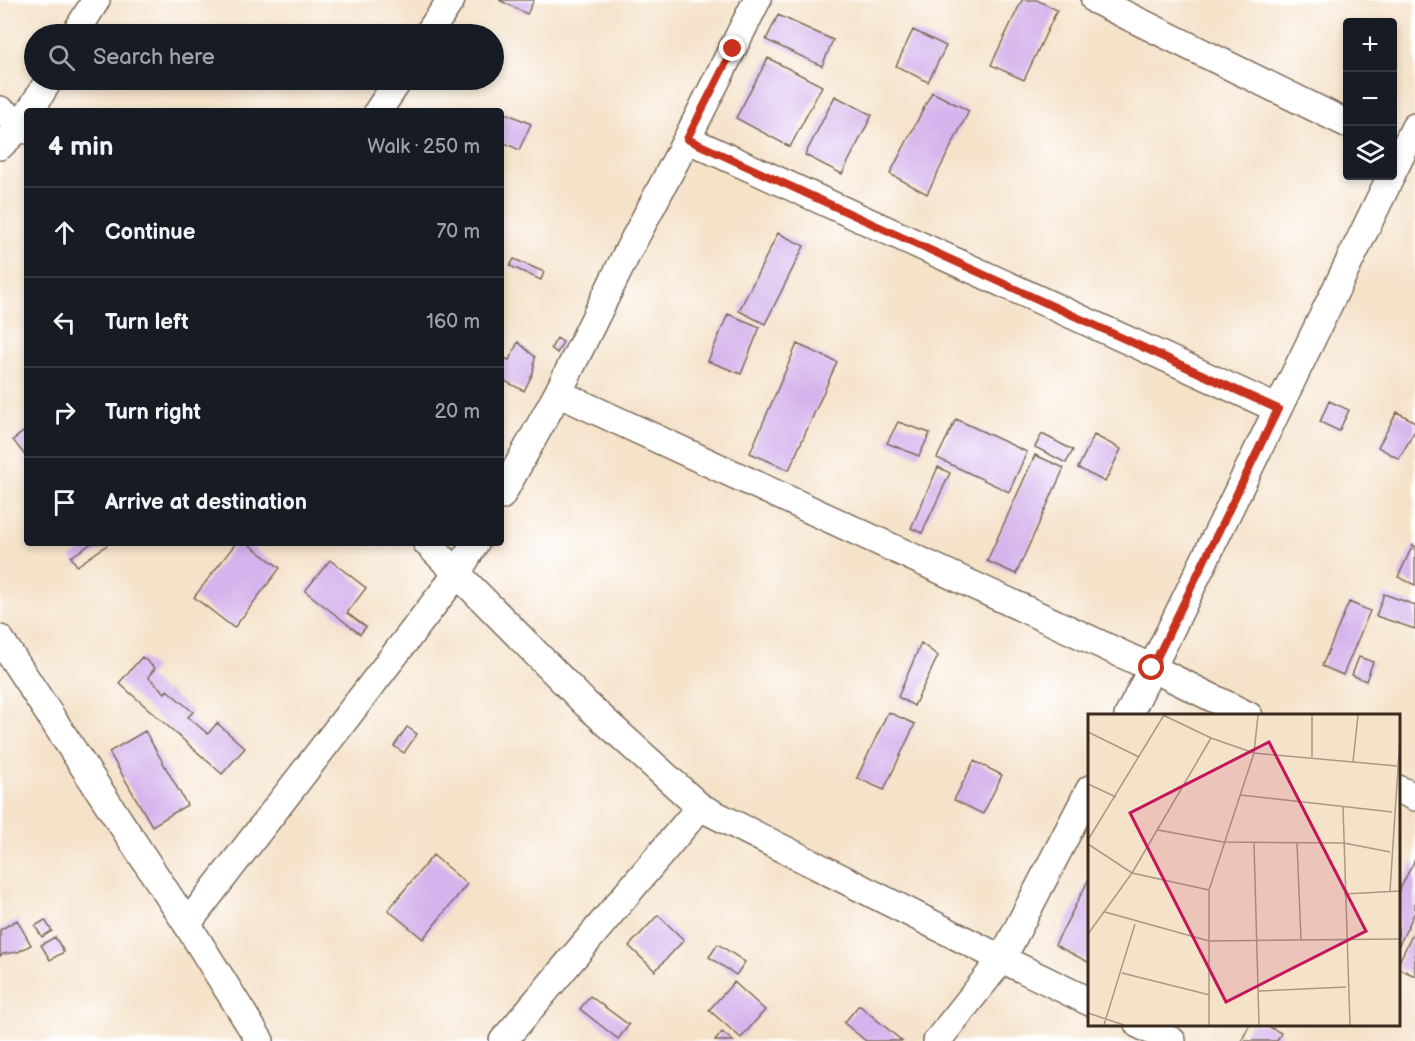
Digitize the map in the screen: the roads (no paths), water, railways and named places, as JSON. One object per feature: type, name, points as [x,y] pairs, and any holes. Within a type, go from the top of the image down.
[{"type":"street","points":[[81,24],[96,0]]},
{"type":"street","points":[[435,24],[451,0]]},
{"type":"street","points":[[504,491],[558,393],[757,0]]},
{"type":"street","points":[[1095,0],[1133,9],[1343,122]]},
{"type":"street","points":[[28,108],[42,90]]},
{"type":"street","points":[[380,108],[392,90]]},
{"type":"street","points":[[0,146],[21,118]]},
{"type":"street","points":[[1129,714],[1415,127]]},
{"type":"street","points":[[687,139],[1278,409]]},
{"type":"street","points":[[558,393],[1152,668],[1245,714]]},
{"type":"street","points":[[430,546],[586,704],[700,807],[1088,1002]]},
{"type":"street","points":[[187,924],[457,574],[473,546]]},
{"type":"street","points":[[0,639],[187,924],[260,1041]]},
{"type":"street","points":[[1400,790],[1415,797]]},
{"type":"street","points":[[937,1041],[1002,960],[1088,791]]},
{"type":"street","points":[[503,1041],[700,807]]},
{"type":"street","points":[[1142,1026],[1172,1041]]}]
